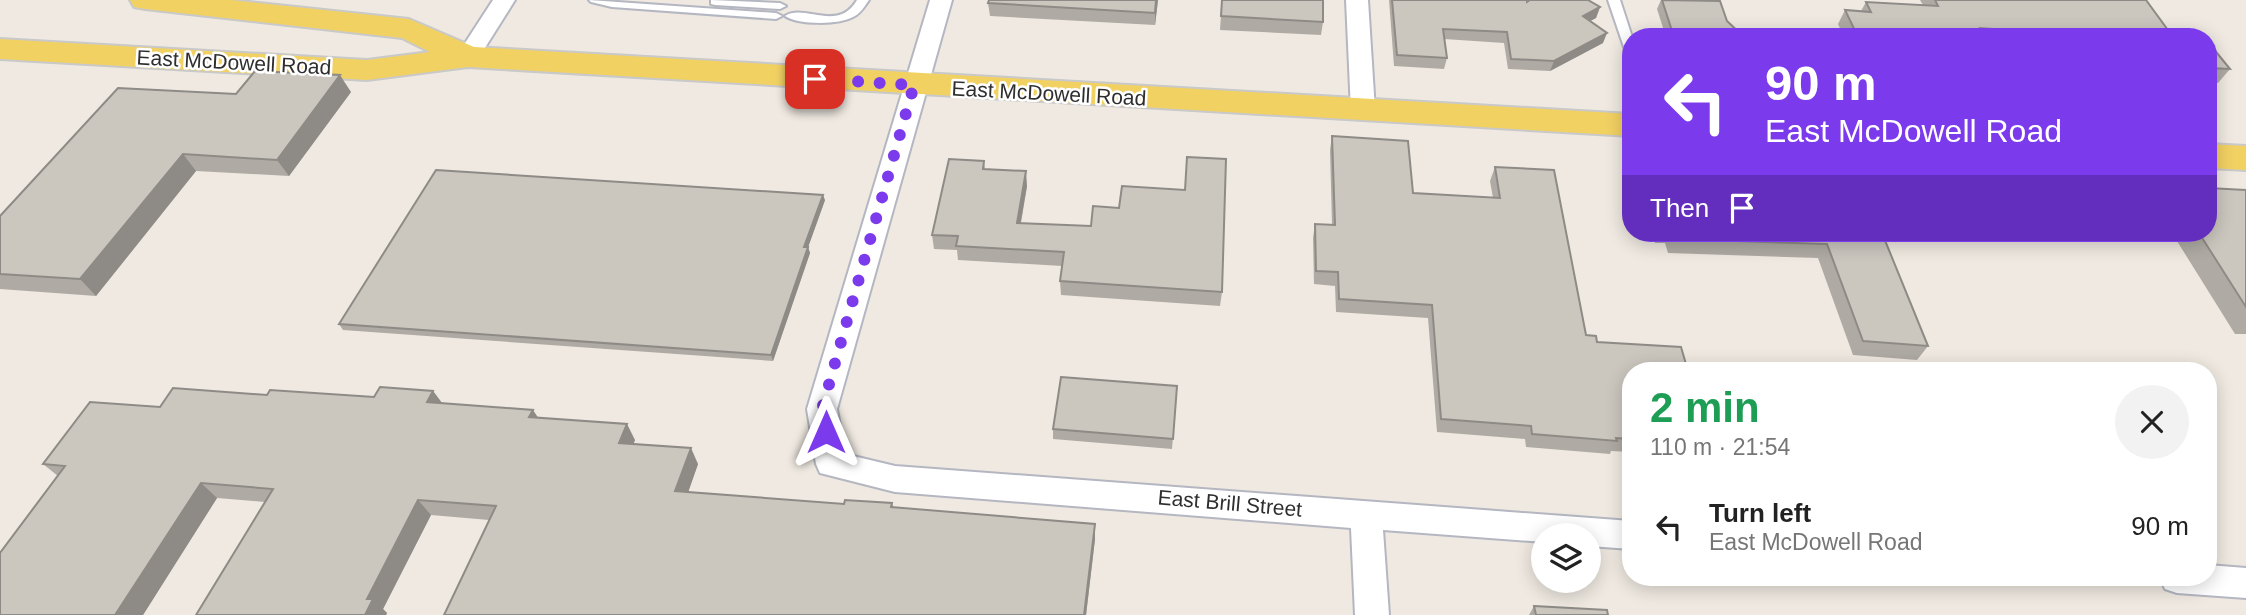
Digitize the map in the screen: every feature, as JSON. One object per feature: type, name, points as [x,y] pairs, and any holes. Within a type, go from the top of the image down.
[{"type":"main road","name":"East McDowell Road","points":[[145,0],[409,29],[468,57]]},
{"type":"main road","name":"East McDowell Road","points":[[0,49],[368,70],[468,57],[1622,125]]},
{"type":"main road","points":[[2217,156],[2246,158]]},
{"type":"street","points":[[468,57],[504,0]]},
{"type":"street","points":[[914,85],[941,0]]},
{"type":"street","points":[[1357,0],[1363,111]]},
{"type":"street","name":"East Brill Street","points":[[914,85],[822,409],[831,464],[895,479],[1622,534]]},
{"type":"street","points":[[1366,514],[1372,615]]},
{"type":"street","points":[[2217,581],[2246,583]]},
{"type":"lane","points":[[595,0],[612,5],[778,11],[682,0]]},
{"type":"lane","points":[[793,11],[835,19],[854,14],[863,0]]},
{"type":"lane","points":[[1614,0],[1624,28]]},
{"type":"building","points":[[989,0],[1156,0],[1155,13],[988,3]]},
{"type":"building","points":[[1222,0],[1323,0],[1323,22],[1221,16]]},
{"type":"building","points":[[1392,0],[1588,0],[1600,7],[1583,16],[1607,33],[1554,61],[1511,59],[1507,32],[1443,29],[1447,58],[1397,55]]},
{"type":"building","points":[[1662,0],[1720,1],[1727,21],[1734,28],[1671,28]]},
{"type":"building","points":[[1935,0],[2146,0],[2166,28],[1854,28],[1845,10],[1871,12],[1866,2],[1938,6]]},
{"type":"building","points":[[2217,53],[2230,69],[2217,68]]},
{"type":"building","points":[[255,71],[340,75],[277,160],[183,154],[80,279],[0,274],[0,216],[118,88],[236,94]]},
{"type":"building","points":[[1332,136],[1408,141],[1413,193],[1500,198],[1495,167],[1554,170],[1586,335],[1596,336],[1597,342],[1681,347],[1685,362],[1622,362],[1622,438],[1616,438],[1617,441],[1532,434],[1531,426],[1441,419],[1432,305],[1339,299],[1338,272],[1316,271],[1315,224],[1335,225]]},
{"type":"building","points":[[1187,157],[1226,159],[1222,292],[1060,281],[1064,252],[956,246],[958,236],[932,235],[949,159],[984,161],[983,169],[1026,171],[1017,223],[1091,226],[1093,206],[1119,208],[1122,186],[1185,190]]},
{"type":"building","points":[[436,170],[823,195],[771,355],[339,324]]},
{"type":"building","points":[[2217,188],[2246,190],[2246,307],[2205,242],[2217,242]]},
{"type":"building","points":[[1766,242],[1886,242],[1928,346],[1863,341],[1827,244]]},
{"type":"building","points":[[1061,377],[1177,386],[1173,439],[1053,429]]},
{"type":"building","points":[[380,387],[433,391],[427,402],[533,410],[529,417],[627,424],[619,443],[691,448],[675,491],[844,504],[845,500],[892,503],[891,507],[1095,524],[1084,615],[444,615],[496,506],[418,500],[367,599],[373,599],[365,615],[196,615],[273,489],[201,483],[115,615],[0,615],[0,553],[65,466],[43,464],[90,402],[160,407],[173,388],[267,395],[270,390],[374,397]]},
{"type":"building","points":[[1534,606],[1607,610],[1608,615],[1536,615]]},
{"type":"route","points":[[815,79],[914,85],[822,409],[826,432]]}]
